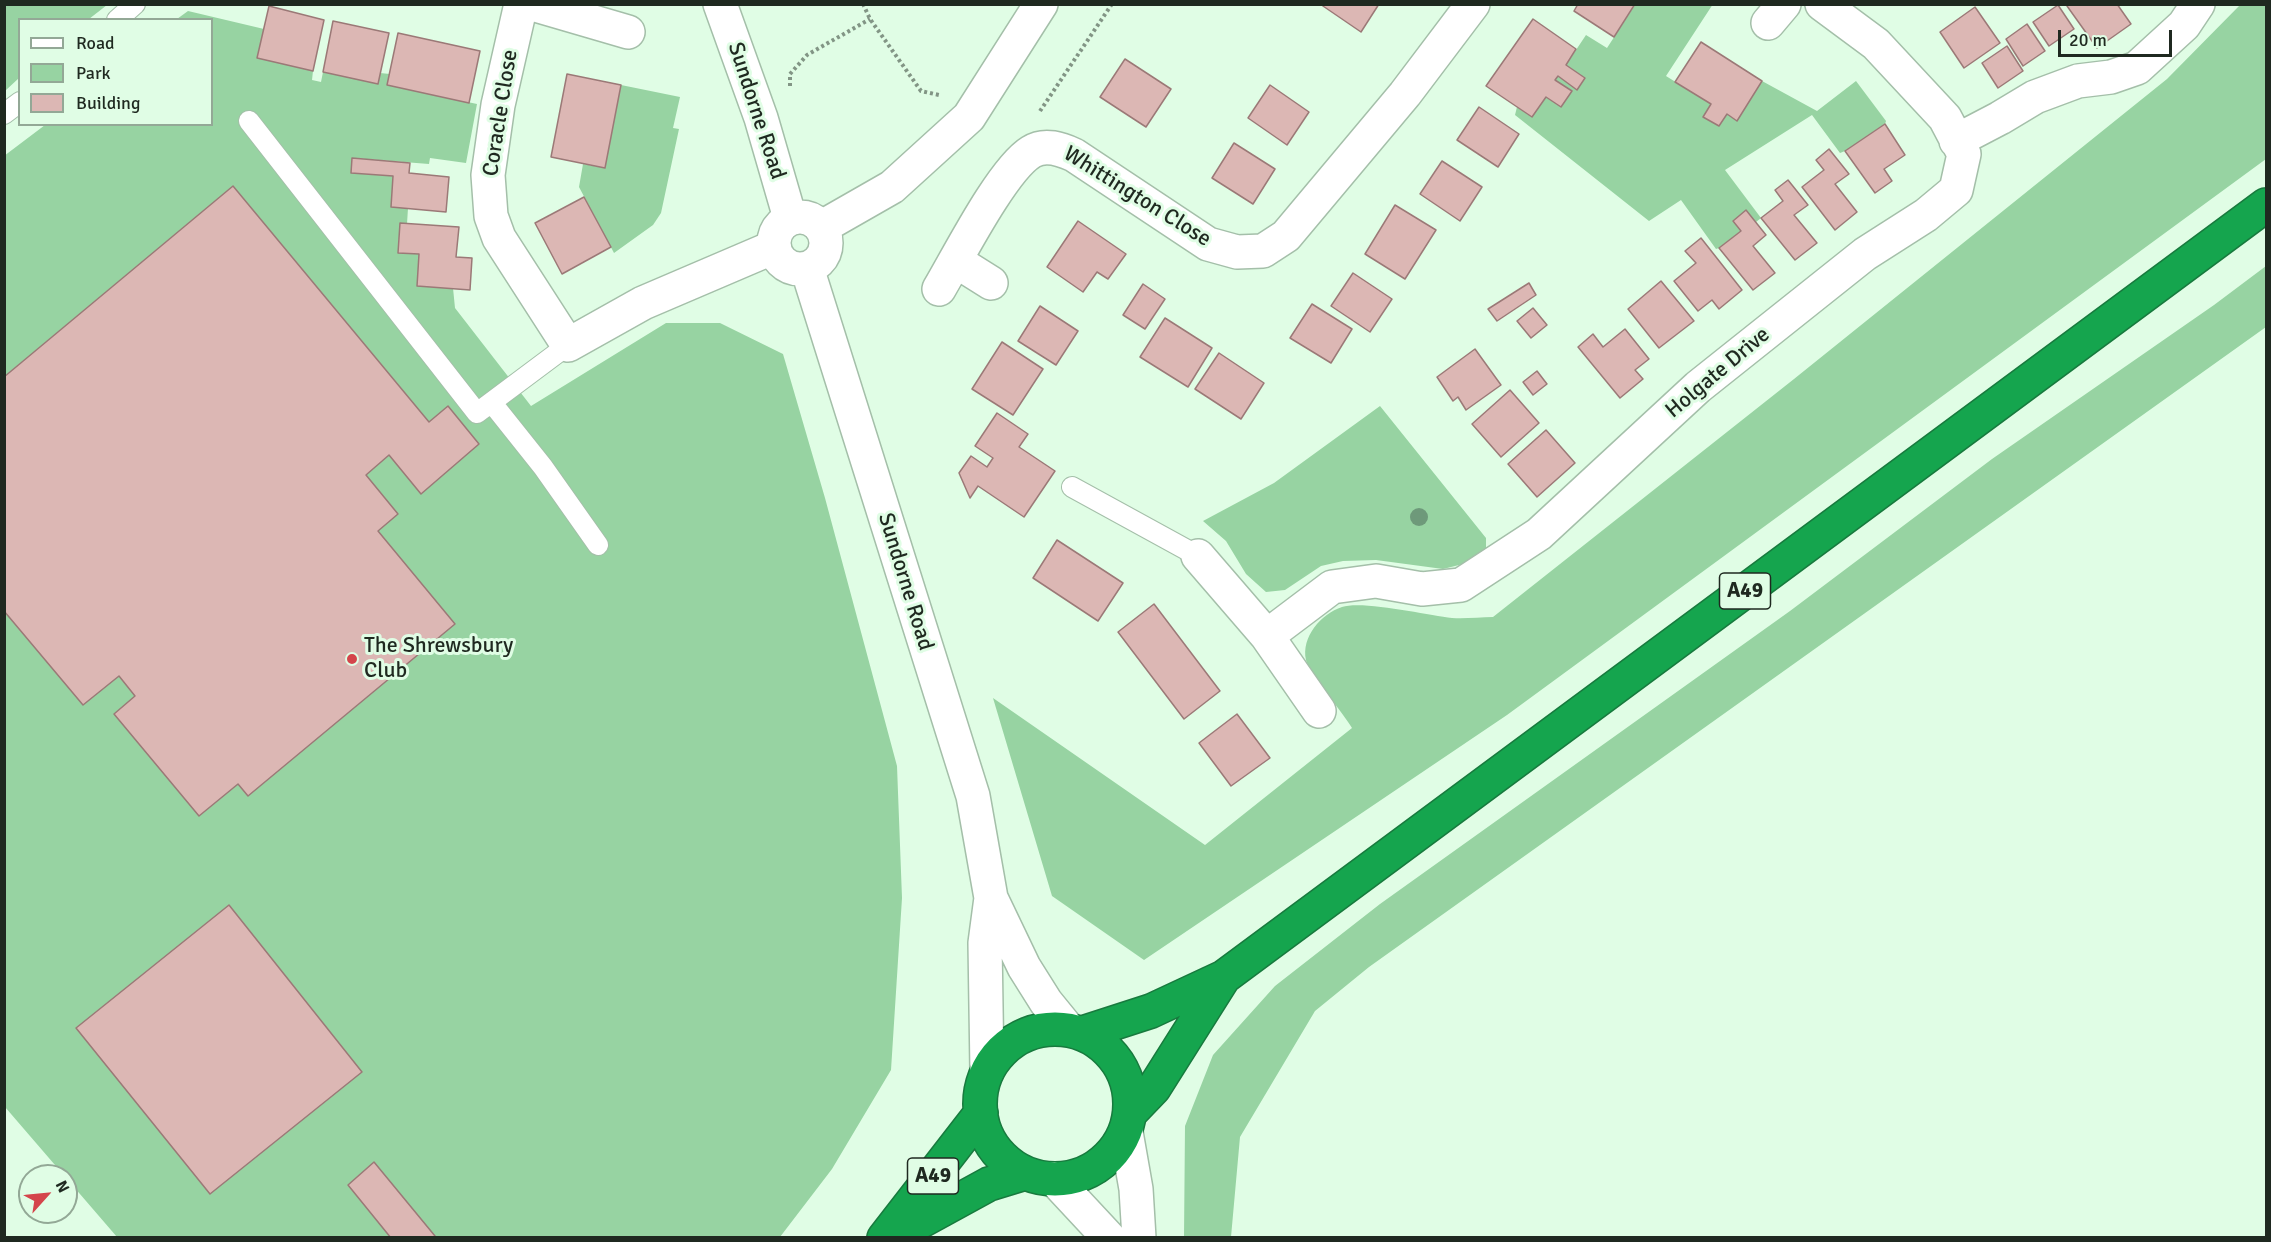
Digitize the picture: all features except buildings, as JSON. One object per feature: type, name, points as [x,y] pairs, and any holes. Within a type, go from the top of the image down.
[{"type":"highway","name":"A49","points":[[1076,1031],[1151,1011],[1224,977],[2266,205]]},
{"type":"highway","name":"A49","points":[[1128,1123],[1154,1088],[1224,977]]},
{"type":"highway","points":[[1048,1028],[1076,1031],[1107,1050],[1125,1074],[1130,1094],[1128,1123],[1116,1148],[1096,1166],[1072,1177],[1039,1176],[1009,1162],[995,1149],[985,1132],[980,1099],[987,1071],[998,1054],[1021,1037],[1048,1028]]},
{"type":"highway","name":"A49","points":[[884,1238],[981,1113]]},
{"type":"highway","name":"A49","points":[[890,1238],[989,1184],[1039,1176]]},
{"type":"street","name":"Coracle Close","points":[[521,4],[496,116],[488,175],[491,216],[499,238],[568,345]]},
{"type":"street","points":[[532,4],[628,32]]},
{"type":"street","name":"Sundorne Road","points":[[720,4],[761,118],[790,218]]},
{"type":"street","points":[[822,227],[892,188],[969,117],[1041,4]]},
{"type":"street","name":"Whittington Close","points":[[939,289],[995,195],[1014,168],[1032,151],[1056,147],[1074,155],[1208,244],[1237,252],[1263,251],[1286,236],[1406,94],[1473,4]]},
{"type":"street","name":"Holgate Drive","points":[[1267,636],[1332,587],[1377,581],[1422,589],[1461,585],[1539,534],[1698,387],[1865,254],[1926,215],[1956,190],[1964,154],[1945,118],[1876,44],[1822,4]]},
{"type":"street","points":[[1956,141],[2035,97],[2078,81],[2111,77],[2137,68],[2184,25],[2198,4]]},
{"type":"street","points":[[808,217],[822,227],[827,244],[825,252],[814,265],[807,268],[798,269],[782,262],[774,247],[777,230],[790,218],[808,217]]},
{"type":"street","points":[[568,345],[643,303],[774,247]]},
{"type":"street","points":[[956,261],[991,283]]},
{"type":"street","name":"Sundorne Road","points":[[807,268],[973,796],[991,898],[1024,967],[1046,1002],[1076,1031]]},
{"type":"street","points":[[1198,556],[1267,636],[1319,711]]},
{"type":"street","name":"Sundorne Road","points":[[987,1071],[986,943],[991,898]]},
{"type":"street","points":[[1128,1123],[1139,1238]]},
{"type":"street","points":[[1039,1176],[1109,1238]]},
{"type":"lane","points":[[119,18],[135,4]]},
{"type":"lane","points":[[4,114],[18,104]]},
{"type":"lane","points":[[249,121],[477,413],[568,345]]},
{"type":"lane","points":[[492,403],[543,467],[598,545]]},
{"type":"lane","points":[[1072,487],[1198,556]]},
{"type":"path","points":[[863,4],[870,19],[921,91],[947,98]]},
{"type":"path","points":[[1038,113],[1112,4]]},
{"type":"path","points":[[761,118],[791,103],[790,74],[807,55],[870,19]]},
{"type":"green space","points":[[5,4],[107,4],[90,18],[18,18],[18,79],[5,91]]},
{"type":"green space","points":[[1713,4],[1666,76],[1711,104],[1703,117],[1719,126],[1727,114],[1737,121],[1762,81],[1817,111],[1856,81],[1886,121],[1885,124],[1840,153],[1812,115],[1725,170],[1761,218],[1756,222],[1746,211],[1733,221],[1741,231],[1716,249],[1681,200],[1649,221],[1515,115],[1517,107],[1532,117],[1546,97],[1561,107],[1572,91],[1555,80],[1558,76],[1577,90],[1585,78],[1566,65],[1586,35],[1607,48],[1635,5]]},
{"type":"green space","points":[[2240,5],[2266,5],[2266,159],[1507,715],[1144,960],[1052,896],[993,698],[1205,845],[1352,728],[1306,660],[1305,651],[1310,635],[1327,615],[1342,607],[1364,605],[1452,618],[1493,617],[2167,79]]},
{"type":"green space","name":"The Shrewsbury Club","points":[[188,11],[264,29],[258,58],[313,71],[312,80],[321,82],[323,72],[378,83],[380,73],[390,74],[388,85],[477,104],[466,163],[430,158],[429,164],[353,158],[351,173],[393,176],[408,208],[407,224],[400,224],[398,252],[419,254],[453,288],[455,308],[531,406],[666,323],[720,323],[783,354],[825,498],[897,766],[902,898],[891,1070],[832,1169],[780,1237],[117,1237],[78,1192],[78,1164],[54,1164],[5,1107],[4,156],[44,126],[213,126],[213,18],[178,18]]},
{"type":"green space","points":[[621,85],[680,97],[673,128],[679,129],[661,213],[653,225],[614,253],[579,187],[583,164],[605,168]]},
{"type":"green space","points":[[2266,266],[2266,327],[1369,967],[1315,1011],[1240,1137],[1231,1237],[1184,1237],[1185,1126],[1213,1055],[1275,986],[1380,904],[1790,611],[1992,459],[2214,305]]},
{"type":"green space","points":[[1380,406],[1486,538],[1486,549],[1467,563],[1443,569],[1376,560],[1343,561],[1321,566],[1285,590],[1266,592],[1246,574],[1226,541],[1203,521],[1274,483]]},
{"type":"place","name":"The Shrewsbury Club","points":[[352,659]]}]
